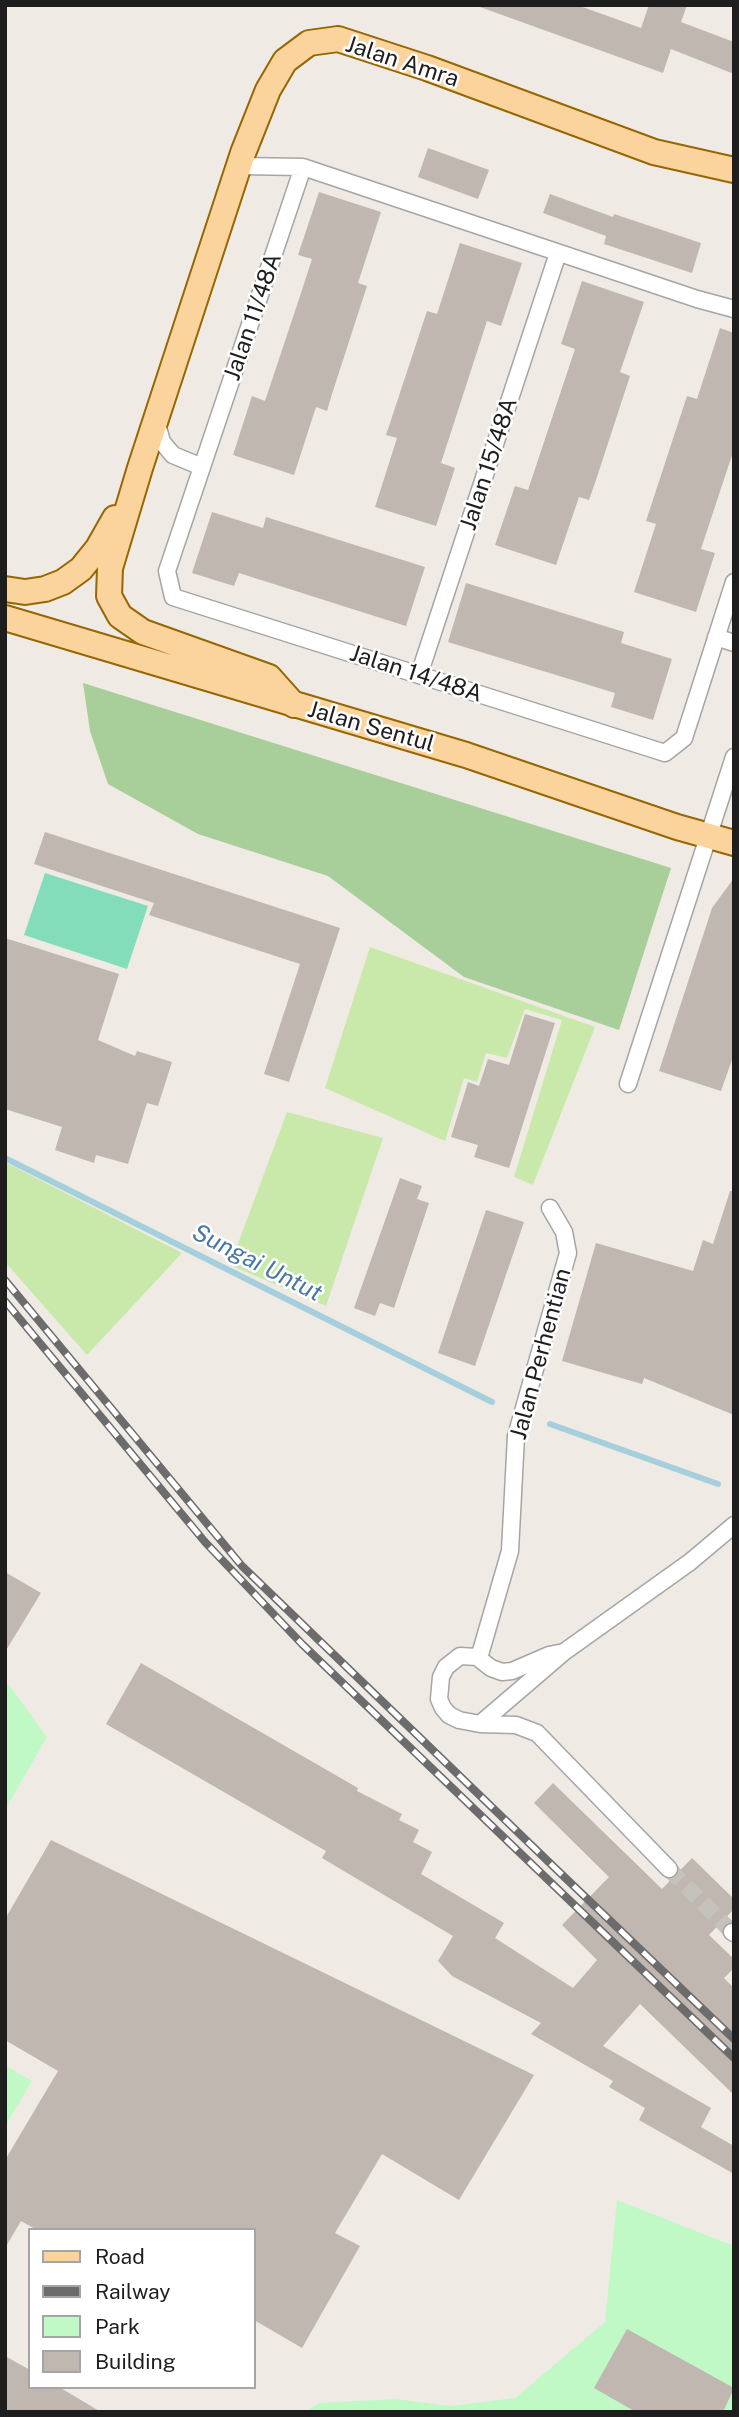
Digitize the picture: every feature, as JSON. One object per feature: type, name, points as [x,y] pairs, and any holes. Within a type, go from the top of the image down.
[{"type":"main road","name":"Jalan Amra","points":[[140,468],[239,166],[268,90],[285,61],[309,43],[338,39],[427,68],[654,152],[734,170]]},
{"type":"main road","points":[[5,589],[25,592],[45,589],[63,582],[82,569],[111,526],[140,468]]},
{"type":"main road","points":[[140,468],[110,568],[109,596],[120,615],[142,632],[269,677],[294,705]]},
{"type":"main road","name":"Jalan Sentul","points":[[5,618],[466,755],[734,843]]},
{"type":"street","points":[[239,166],[303,167],[734,309]]},
{"type":"street","name":"Jalan 11/48A","points":[[202,467],[303,167]]},
{"type":"street","name":"Jalan 15/48A","points":[[419,675],[558,253]]},
{"type":"street","points":[[156,419],[162,442],[173,455],[202,467]]},
{"type":"street","name":"Jalan 14/48A","points":[[202,467],[167,571],[173,597],[665,753],[684,738],[716,637]]},
{"type":"street","points":[[734,582],[716,637],[734,643]]},
{"type":"street","points":[[628,1084],[734,757]]},
{"type":"street","name":"Jalan Perhentian","points":[[475,1657],[510,1551],[516,1436],[568,1253],[564,1232],[550,1208]]},
{"type":"street","points":[[480,1724],[564,1652],[690,1562],[734,1525]]},
{"type":"street","points":[[564,1652],[549,1655],[512,1671],[502,1672],[475,1657],[460,1656],[446,1667],[441,1677],[439,1699],[449,1715],[459,1720],[480,1724],[516,1725],[537,1733],[670,1869]]},
{"type":"green space","points":[[83,683],[671,868],[619,1030],[464,977],[328,876],[198,834],[108,784],[90,731]]},
{"type":"green space","points":[[45,873],[148,906],[127,969],[24,935]]},
{"type":"green space","points":[[370,947],[595,1027],[533,1185],[514,1177],[562,1020],[525,1009],[507,1058],[486,1053],[477,1082],[464,1078],[445,1141],[325,1088]]},
{"type":"green space","points":[[287,1112],[383,1138],[326,1306],[230,1265]]},
{"type":"green space","points":[[5,1162],[182,1253],[87,1355],[5,1262]]},
{"type":"green space","points":[[5,1684],[10,1686],[47,1737],[5,1810]]},
{"type":"green space","points":[[5,2065],[32,2081],[5,2126]]},
{"type":"green space","points":[[617,2200],[734,2246],[734,2412],[305,2412],[319,2403],[396,2399],[450,2406],[515,2398],[605,2322]]},
{"type":"building","points":[[480,5],[577,5],[641,28],[649,5],[687,5],[681,22],[734,42],[734,74],[671,49],[663,73]]},
{"type":"building","points":[[428,148],[489,170],[478,199],[418,177]]},
{"type":"building","points":[[319,192],[381,212],[358,283],[367,286],[327,411],[316,407],[294,475],[233,455],[252,396],[265,401],[301,293],[312,259],[298,255]]},
{"type":"building","points":[[550,194],[613,217],[614,214],[701,243],[692,273],[604,244],[606,236],[543,213]]},
{"type":"building","points":[[460,243],[522,263],[501,326],[487,321],[441,463],[455,468],[436,526],[375,507],[397,438],[386,435],[427,311],[437,314]]},
{"type":"building","points":[[582,281],[644,302],[620,372],[630,376],[596,480],[589,500],[579,497],[556,565],[495,545],[515,486],[528,490],[575,349],[561,344]]},
{"type":"building","points":[[720,328],[734,333],[734,449],[701,549],[715,553],[696,612],[634,592],[656,524],[646,521],[687,396],[697,399]]},
{"type":"building","points":[[212,512],[263,528],[266,517],[425,567],[406,626],[239,573],[234,586],[192,573]]},
{"type":"building","points":[[466,583],[624,632],[621,643],[672,659],[653,720],[611,707],[615,693],[448,642]]},
{"type":"building","points":[[45,832],[340,928],[289,1082],[264,1074],[300,964],[149,915],[154,903],[34,864]]},
{"type":"building","points":[[734,878],[734,1054],[721,1091],[659,1071],[712,908]]},
{"type":"building","points":[[5,938],[119,974],[98,1040],[135,1056],[137,1051],[172,1062],[158,1106],[147,1103],[128,1164],[96,1155],[94,1163],[55,1150],[62,1127],[5,1109]]},
{"type":"building","points":[[525,1014],[555,1023],[509,1168],[474,1157],[478,1145],[451,1137],[468,1082],[479,1086],[488,1059],[509,1065]]},
{"type":"building","points":[[400,1178],[422,1186],[417,1199],[429,1203],[394,1308],[380,1303],[375,1316],[354,1308]]},
{"type":"building","points":[[730,1191],[734,1191],[734,1415],[644,1378],[642,1384],[562,1361],[596,1243],[693,1271],[703,1240],[713,1244]]},
{"type":"building","points":[[486,1210],[524,1222],[475,1366],[438,1353]]},
{"type":"building","points":[[5,1572],[41,1593],[5,1652]]},
{"type":"building","points":[[141,1663],[358,1788],[357,1791],[402,1814],[399,1820],[419,1830],[413,1842],[432,1852],[421,1874],[504,1923],[495,1938],[573,1988],[597,1960],[562,1925],[609,1877],[534,1803],[553,1783],[662,1889],[692,1858],[734,1899],[734,1909],[709,1935],[734,1959],[734,1968],[724,1978],[734,1988],[734,2095],[640,2004],[603,2046],[711,2108],[701,2127],[734,2146],[734,2174],[639,2120],[645,2108],[609,2087],[613,2081],[531,2034],[541,2023],[452,1976],[438,1961],[453,1936],[322,1858],[326,1851],[106,1724]]},
{"type":"building","points":[[51,1840],[534,2075],[459,2200],[382,2154],[335,2233],[360,2246],[302,2348],[256,2321],[256,2228],[33,2228],[21,2221],[5,2248],[5,2160],[58,2071],[5,2040],[5,1919]]},
{"type":"building","points":[[627,2329],[734,2388],[723,2412],[636,2412],[594,2388]]},
{"type":"building","points":[[5,2356],[28,2369],[28,2389],[62,2389],[101,2412],[5,2412]]},
{"type":"waterway","name":"Sungai Untut","points":[[5,1158],[492,1402]]},
{"type":"waterway","name":"Sungai Untut","points":[[550,1424],[718,1484]]},
{"type":"tunnel","points":[[669,1869],[732,1932]]},
{"type":"railway","points":[[5,1280],[242,1566],[734,2039]]},
{"type":"railway","points":[[5,1301],[205,1542],[302,1644],[734,2058]]}]
